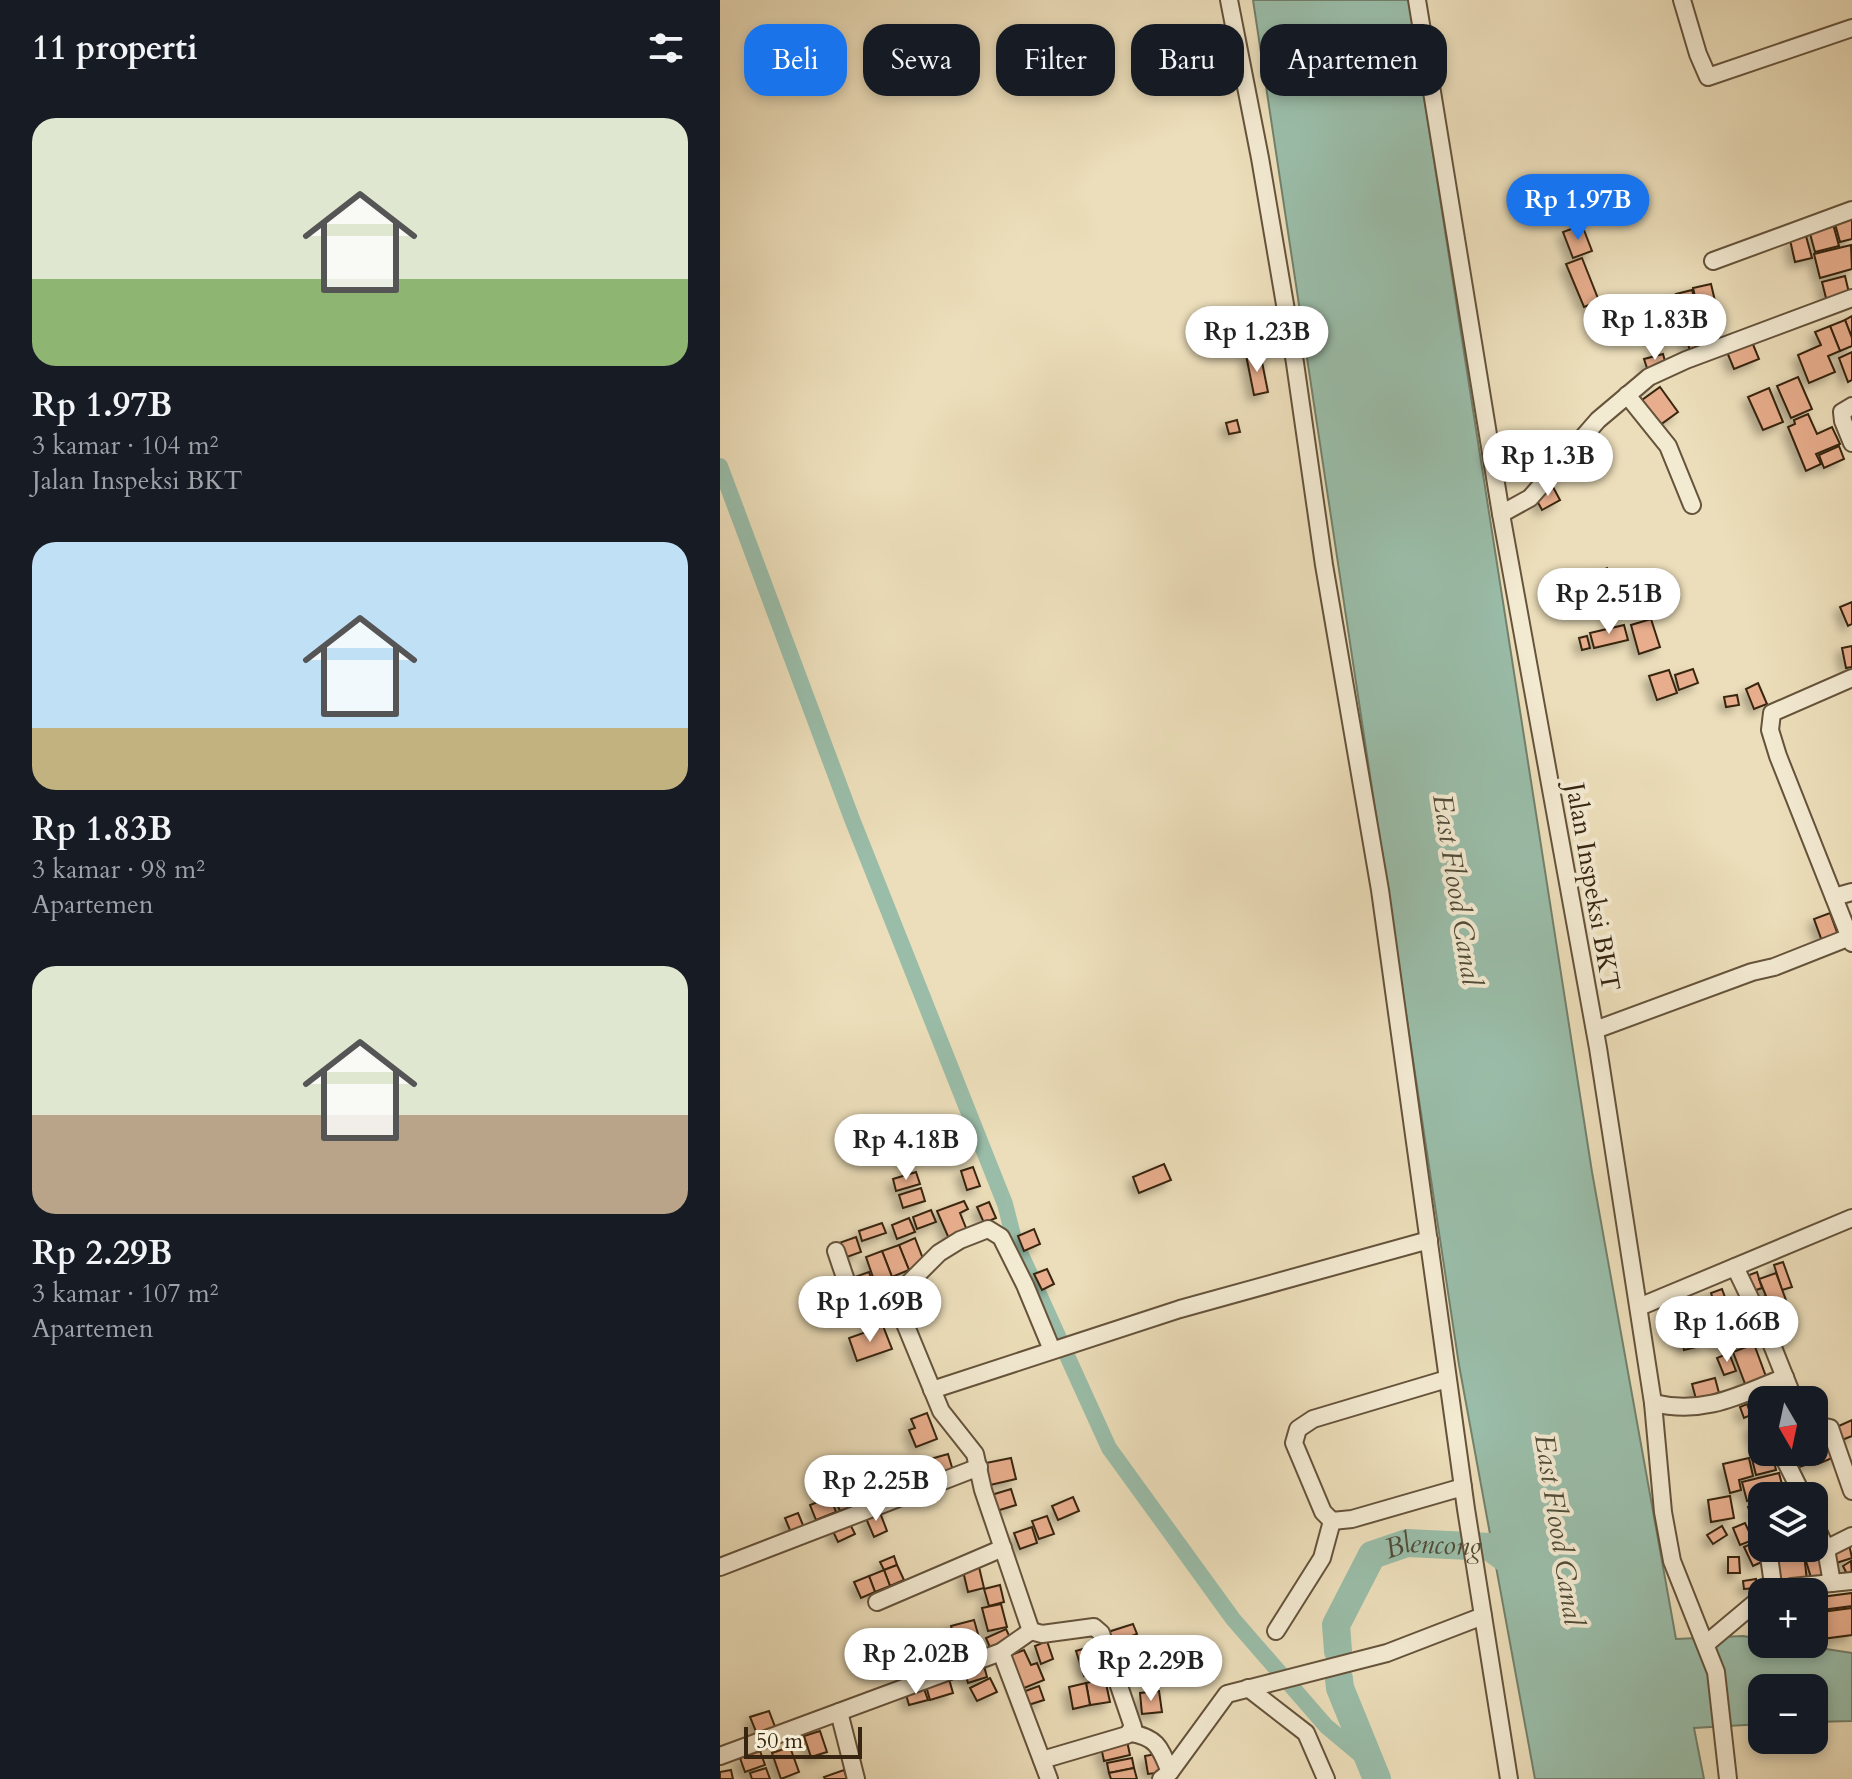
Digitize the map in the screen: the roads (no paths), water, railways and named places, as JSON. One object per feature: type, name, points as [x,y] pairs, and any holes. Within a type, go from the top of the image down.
[{"type":"street","points":[[1229,0],[1285,305],[1324,565],[1380,890],[1447,1379],[1509,1779]]},
{"type":"street","name":"Jalan Inspeksi BKT","points":[[1417,0],[1501,514],[1595,1030],[1653,1403],[1663,1512],[1672,1561],[1719,1685],[1728,1779]]},
{"type":"street","points":[[1682,0],[1708,77],[1852,28]]},
{"type":"street","points":[[1713,261],[1852,210]]},
{"type":"street","points":[[1501,514],[1530,498],[1598,420],[1649,377],[1686,360],[1852,298]]},
{"type":"street","points":[[1627,395],[1668,446],[1692,505]]},
{"type":"street","points":[[1852,406],[1842,412],[1852,443]]},
{"type":"street","points":[[1595,1030],[1752,972],[1851,940],[1770,730],[1772,713],[1852,678]]},
{"type":"street","points":[[1834,897],[1852,892]]},
{"type":"street","points":[[1639,1307],[1852,1218]]},
{"type":"street","points":[[836,1251],[853,1301],[859,1304],[898,1294],[939,1253],[972,1235],[993,1230],[1001,1237],[1054,1348]]},
{"type":"street","points":[[932,1390],[1180,1309],[1429,1240]]},
{"type":"street","points":[[1735,1267],[1789,1386]]},
{"type":"street","points":[[898,1294],[898,1305],[941,1411],[975,1454],[983,1490],[1031,1631]]},
{"type":"street","points":[[1653,1403],[1675,1408],[1701,1408],[1785,1377]]},
{"type":"street","points":[[1332,1521],[1323,1512],[1294,1443],[1298,1429],[1313,1419],[1447,1379]]},
{"type":"street","points":[[1828,1428],[1852,1491]]},
{"type":"street","points":[[720,1567],[979,1467]]},
{"type":"street","points":[[1332,1521],[1352,1519],[1463,1487]]},
{"type":"street","points":[[1276,1631],[1322,1558],[1332,1521]]},
{"type":"street","points":[[1828,1548],[1852,1536]]},
{"type":"street","points":[[877,1602],[1003,1548]]},
{"type":"street","points":[[1828,1560],[1832,1583]]},
{"type":"street","points":[[1828,1584],[1852,1581]]},
{"type":"street","points":[[1166,1775],[1227,1694],[1387,1653],[1482,1608]]},
{"type":"street","points":[[1706,1644],[1748,1612]]},
{"type":"street","points":[[720,1756],[1001,1652],[1031,1631],[1052,1633],[1084,1626],[1094,1627],[1101,1633],[1133,1727],[1131,1733]]},
{"type":"street","points":[[1001,1652],[1049,1779]]},
{"type":"street","points":[[1248,1688],[1306,1733],[1326,1779]]},
{"type":"street","points":[[839,1712],[856,1779]]},
{"type":"street","points":[[1042,1760],[1131,1733],[1152,1738],[1160,1749],[1166,1775]]},
{"type":"water","points":[[1253,0],[1409,0],[1413,24],[1260,24],[1260,46]]},
{"type":"water","name":"East Flood Canal","points":[[1267,96],[1424,96],[1592,1172],[1676,1639],[1748,1637],[1748,1658],[1828,1658],[1828,1649],[1852,1653],[1852,1721],[1828,1722],[1828,1674],[1748,1674],[1748,1725],[1694,1728],[1704,1779],[1535,1779],[1459,1365]]},
{"type":"waterway","points":[[720,466],[852,819],[1005,1204],[1014,1239],[1109,1448],[1233,1619],[1326,1726],[1369,1762]]},
{"type":"waterway","name":"Blencong","points":[[1338,1651],[1336,1625],[1372,1555],[1407,1543],[1490,1547],[1521,1570]]},
{"type":"waterway","name":"Blencong","points":[[1339,1679],[1377,1779]]}]
